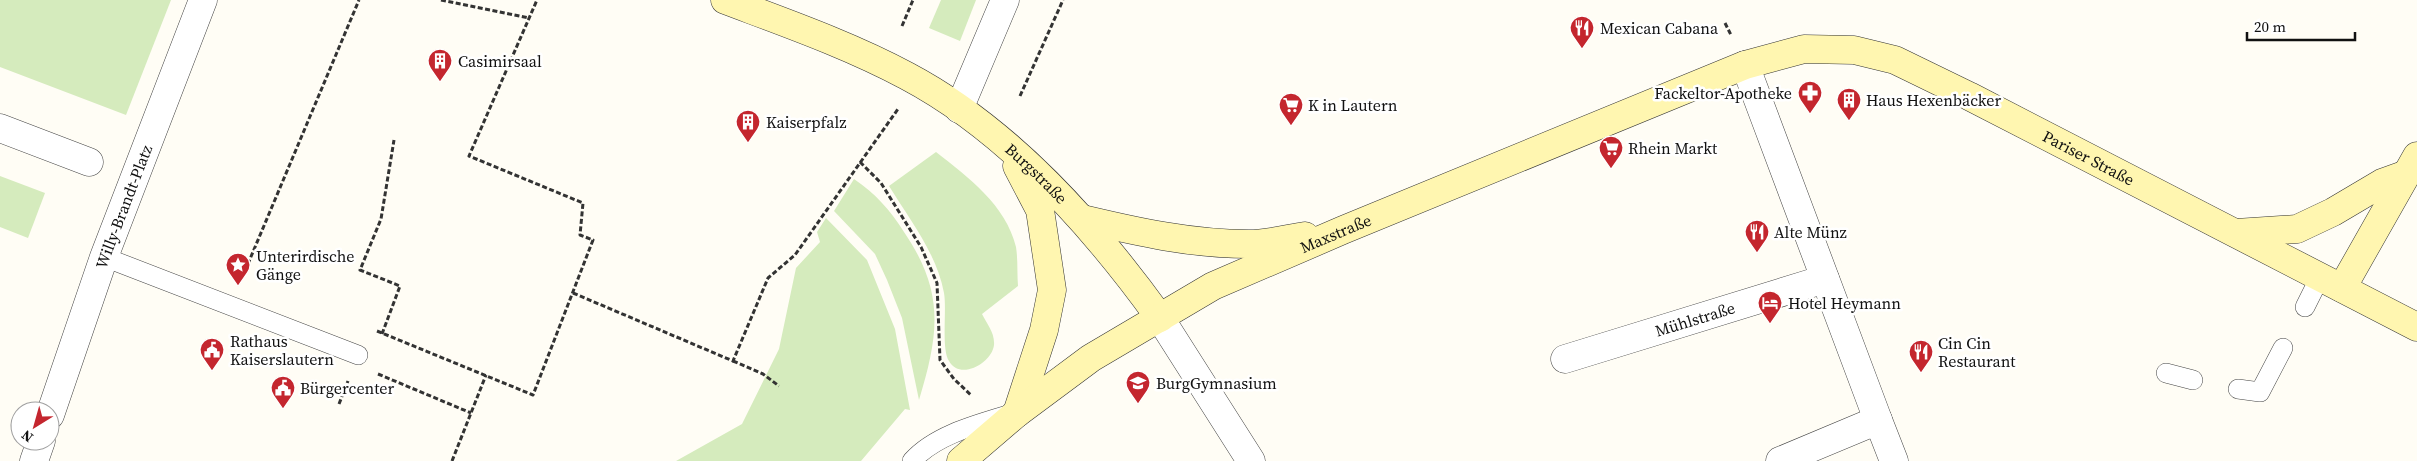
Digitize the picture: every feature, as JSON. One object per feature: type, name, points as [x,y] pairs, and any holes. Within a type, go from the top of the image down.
[{"type":"main road","name":"Burgstraße","points":[[725,0],[850,48],[909,77],[959,109],[1004,143],[1082,219],[1133,280],[1160,318]]},
{"type":"main road","name":"Pariser Straße","points":[[1745,65],[1804,49],[1854,50],[1895,60],[2417,327]]},
{"type":"main road","name":"Maxstraße","points":[[961,461],[1016,413],[1091,358],[1213,286],[1343,230],[1745,65]]},
{"type":"main road","points":[[1004,143],[1040,210],[1052,290],[1044,330],[1016,413]]},
{"type":"main road","points":[[2236,233],[2297,229],[2333,212],[2412,165]]},
{"type":"main road","points":[[2331,283],[2412,165]]},
{"type":"main road","points":[[1082,219],[1170,239],[1232,244],[1251,244],[1343,230]]},
{"type":"street","name":"Willy-Brandt-Platz","points":[[55,401],[104,257],[130,194],[203,0]]},
{"type":"street","points":[[959,109],[1005,0]]},
{"type":"street","points":[[1745,65],[1894,461]]},
{"type":"street","points":[[0,128],[89,162]]},
{"type":"street","name":"Mühlstraße","points":[[1565,359],[1825,279]]},
{"type":"street","name":"Burgstraße","points":[[1160,318],[1251,461]]},
{"type":"street","points":[[1780,461],[1878,420]]},
{"type":"lane","points":[[104,257],[358,355]]},
{"type":"lane","points":[[2305,307],[2331,283]]},
{"type":"lane","points":[[2238,389],[2260,392],[2283,348]]},
{"type":"lane","points":[[2166,373],[2193,380]]},
{"type":"lane","points":[[912,461],[919,452],[965,428],[1016,413]]},
{"type":"path","points":[[242,278],[358,0]]},
{"type":"path","points":[[441,0],[529,18]]},
{"type":"path","points":[[452,461],[486,375],[533,395],[593,240],[580,235],[583,203],[470,156],[536,0]]},
{"type":"path","points":[[902,26],[913,0]]},
{"type":"path","points":[[1020,96],[1063,0]]},
{"type":"path","points":[[733,361],[768,278],[795,255],[898,109]]},
{"type":"path","points":[[382,334],[400,286],[360,270],[381,218],[394,140]]},
{"type":"path","points":[[860,162],[881,183],[921,247],[936,284],[940,360],[954,379],[973,396]]},
{"type":"path","points":[[573,293],[764,374],[779,386]]},
{"type":"path","points":[[371,371],[471,413]]},
{"type":"green space","points":[[0,0],[171,0],[126,115],[0,67]]},
{"type":"green space","points":[[941,0],[976,0],[960,41],[929,28]]},
{"type":"green space","points":[[936,152],[961,171],[995,205],[1011,232],[1016,247],[1018,286],[982,314],[992,333],[994,345],[988,358],[975,367],[968,369],[954,367],[949,361],[945,348],[945,300],[940,279],[922,238],[889,186]]},
{"type":"green space","points":[[0,176],[45,193],[28,238],[0,227]]},
{"type":"green space","points":[[854,179],[882,203],[904,232],[917,254],[932,294],[934,334],[926,376],[919,400],[902,318],[887,280],[875,254],[834,211]]},
{"type":"green space","points":[[826,218],[867,260],[895,329],[910,410],[905,409],[861,461],[676,461],[742,424],[779,349],[796,268],[820,242],[817,232]]},
{"type":"place","name":"Mexican Cabana","points":[[1582,49]]},
{"type":"place","name":"Casimirsaal","points":[[440,82]]},
{"type":"place","name":"Fackeltor-Apotheke","points":[[1810,114]]},
{"type":"place","name":"Haus Hexenbäcker","points":[[1849,121]]},
{"type":"place","name":"K in Lautern","points":[[1291,126]]},
{"type":"place","name":"Kaiserpfalz","points":[[748,143]]},
{"type":"place","name":"Rhein Markt","points":[[1611,169]]},
{"type":"place","name":"Alte Münz","points":[[1757,253]]},
{"type":"place","name":"Unterirdische Gänge","points":[[238,286]]},
{"type":"place","name":"Hotel Heymann","points":[[1770,324]]},
{"type":"place","name":"Rathaus Kaiserslautern","points":[[212,371]]},
{"type":"place","name":"Cin Cin Restaurant","points":[[1921,373]]},
{"type":"place","name":"BurgGymnasium","points":[[1138,404]]},
{"type":"place","name":"Bürgercenter","points":[[283,409]]}]
